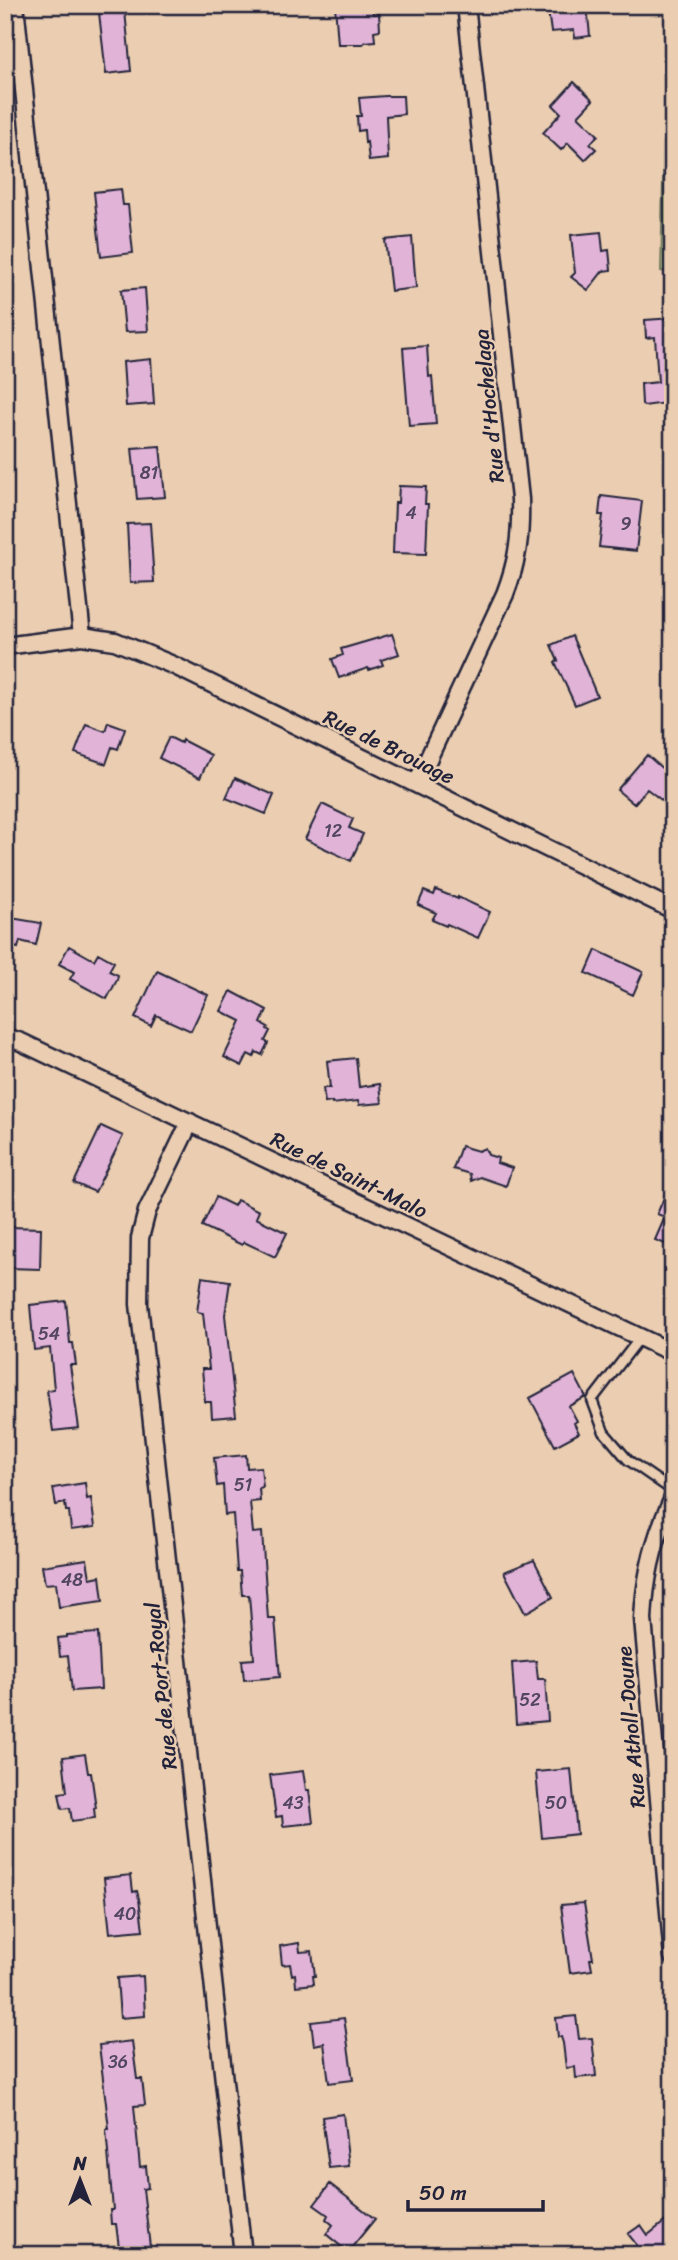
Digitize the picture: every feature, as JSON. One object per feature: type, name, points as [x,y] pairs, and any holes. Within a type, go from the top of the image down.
[{"type":"street","points":[[15,5],[82,636]]},
{"type":"street","name":"Rue d'Hochelaga","points":[[417,783],[505,594],[515,567],[520,532],[520,499],[466,5]]},
{"type":"street","name":"Rue de Brouage","points":[[5,646],[82,636],[115,641],[175,666],[673,910]]},
{"type":"street","name":"Rue de Saint-Malo","points":[[5,1037],[21,1042],[673,1353]]},
{"type":"street","name":"Rue de Port-Royal","points":[[190,1122],[147,1210],[140,1238],[139,1304],[243,2255]]},
{"type":"street","name":"Rue Atholl-Doune","points":[[673,1498],[652,1552],[644,1585],[643,1619],[673,1957]]},
{"type":"lane","points":[[639,1339],[592,1400],[604,1432],[628,1460],[673,1491]]},
{"type":"green space","points":[[667,5],[673,5],[673,272],[661,271]]},
{"type":"building","points":[[335,5],[372,5],[373,14],[379,13],[380,30],[374,31],[375,41],[338,44]]},
{"type":"building","points":[[556,5],[587,5],[590,36],[575,38],[574,30],[551,32],[548,11],[557,10]]},
{"type":"building","points":[[125,11],[131,71],[106,74],[99,13]]},
{"type":"building","points":[[574,82],[593,100],[578,116],[598,135],[590,144],[596,149],[585,160],[568,143],[561,150],[543,133],[561,113],[553,105]]},
{"type":"building","points":[[403,96],[404,114],[386,116],[388,159],[369,161],[364,130],[358,131],[357,116],[361,116],[359,98]]},
{"type":"building","points":[[121,189],[123,205],[128,205],[133,253],[101,257],[94,192]]},
{"type":"building","points":[[601,232],[603,251],[609,250],[611,270],[603,271],[588,290],[571,277],[575,273],[571,235]]},
{"type":"building","points":[[412,237],[416,288],[391,291],[385,240]]},
{"type":"building","points":[[145,288],[148,331],[125,332],[121,290]]},
{"type":"building","points":[[673,318],[673,402],[644,406],[641,384],[658,382],[655,337],[646,338],[645,320]]},
{"type":"building","points":[[427,346],[436,424],[409,426],[403,348]]},
{"type":"building","points":[[151,359],[154,404],[126,406],[123,362]]},
{"type":"building","points":[[160,446],[165,497],[137,499],[132,448]]},
{"type":"building","points":[[399,486],[426,487],[426,554],[393,553],[395,503],[398,503]]},
{"type":"building","points":[[601,496],[642,501],[636,551],[599,547],[603,515],[599,515]]},
{"type":"building","points":[[150,523],[154,582],[130,583],[127,524]]},
{"type":"building","points":[[392,634],[399,654],[381,660],[383,665],[339,678],[332,659],[343,655],[341,649]]},
{"type":"building","points":[[572,636],[597,696],[575,705],[555,662],[558,661],[551,645]]},
{"type":"building","points":[[108,722],[125,728],[118,749],[112,747],[106,764],[75,753],[86,724],[105,731]]},
{"type":"building","points":[[169,737],[181,743],[182,740],[211,755],[200,778],[159,758]]},
{"type":"building","points":[[647,755],[673,778],[673,809],[647,789],[634,804],[617,790]]},
{"type":"building","points":[[235,778],[274,795],[266,814],[226,798]]},
{"type":"building","points":[[322,804],[353,819],[349,828],[363,834],[351,861],[305,839]]},
{"type":"building","points":[[436,890],[490,912],[478,938],[432,920],[436,913],[418,905],[424,891],[434,895]]},
{"type":"building","points":[[5,917],[41,923],[36,945],[20,941],[18,948],[5,945]]},
{"type":"building","points":[[69,946],[94,960],[98,953],[114,962],[109,971],[118,975],[107,999],[70,979],[74,972],[59,964]]},
{"type":"building","points":[[596,950],[643,972],[633,995],[586,973]]},
{"type":"building","points":[[157,971],[208,995],[191,1031],[156,1015],[151,1026],[135,1018]]},
{"type":"building","points":[[231,991],[267,1010],[261,1023],[270,1031],[265,1041],[268,1043],[262,1055],[256,1052],[254,1057],[248,1054],[242,1066],[224,1057],[241,1021],[221,1011]]},
{"type":"building","points":[[356,1058],[359,1087],[380,1084],[382,1103],[325,1103],[323,1088],[330,1088],[327,1061]]},
{"type":"building","points":[[101,1126],[123,1136],[95,1192],[74,1183]]},
{"type":"building","points":[[461,1146],[478,1151],[485,1148],[488,1155],[498,1158],[497,1163],[512,1168],[506,1186],[480,1177],[471,1181],[470,1174],[453,1169]]},
{"type":"building","points":[[673,1177],[673,1247],[655,1240],[665,1217],[657,1214]]},
{"type":"building","points":[[216,1197],[234,1206],[237,1200],[259,1211],[256,1218],[287,1233],[275,1257],[202,1226]]},
{"type":"building","points":[[9,1227],[41,1228],[40,1269],[8,1268]]},
{"type":"building","points":[[202,1277],[230,1281],[225,1315],[236,1416],[212,1418],[211,1402],[205,1402],[202,1369],[209,1369],[203,1313],[197,1312]]},
{"type":"building","points":[[66,1301],[70,1343],[73,1343],[76,1365],[70,1365],[79,1428],[53,1431],[47,1390],[54,1389],[50,1348],[34,1350],[30,1305]]},
{"type":"building","points":[[574,1374],[586,1397],[569,1406],[577,1421],[574,1423],[579,1433],[555,1446],[530,1398]]},
{"type":"building","points":[[246,1455],[247,1468],[261,1467],[263,1487],[259,1488],[260,1501],[250,1502],[253,1533],[262,1532],[268,1619],[275,1619],[280,1677],[244,1680],[242,1660],[254,1659],[249,1595],[242,1595],[240,1571],[237,1571],[233,1514],[225,1515],[223,1485],[217,1486],[214,1458]]},
{"type":"building","points":[[85,1483],[87,1499],[91,1498],[95,1527],[71,1530],[69,1511],[66,1511],[65,1503],[56,1505],[53,1488]]},
{"type":"building","points":[[87,1559],[90,1578],[100,1576],[103,1601],[59,1607],[56,1583],[45,1584],[42,1566]]},
{"type":"building","points":[[534,1560],[553,1597],[525,1613],[504,1572]]},
{"type":"building","points":[[98,1633],[101,1689],[72,1691],[68,1656],[60,1657],[58,1638]]},
{"type":"building","points":[[536,1661],[538,1679],[545,1679],[548,1721],[516,1724],[512,1663]]},
{"type":"building","points":[[85,1754],[88,1773],[91,1773],[95,1818],[72,1821],[70,1808],[62,1809],[59,1793],[67,1792],[63,1757]]},
{"type":"building","points":[[571,1769],[577,1834],[542,1838],[536,1772]]},
{"type":"building","points":[[303,1771],[306,1790],[309,1790],[313,1823],[283,1826],[282,1816],[276,1817],[270,1775]]},
{"type":"building","points":[[131,1875],[133,1892],[137,1891],[139,1899],[143,1930],[110,1933],[104,1878]]},
{"type":"building","points":[[584,1903],[593,1959],[590,1959],[592,1970],[570,1973],[561,1905]]},
{"type":"building","points":[[299,1943],[300,1952],[312,1951],[314,1984],[296,1986],[295,1974],[292,1975],[290,1964],[282,1965],[280,1946]]},
{"type":"building","points":[[143,1976],[145,2016],[120,2018],[117,1978]]},
{"type":"building","points":[[576,2016],[579,2039],[592,2038],[596,2076],[576,2078],[575,2067],[566,2068],[556,2018]]},
{"type":"building","points":[[344,2018],[353,2080],[329,2083],[324,2043],[314,2045],[311,2022]]},
{"type":"building","points":[[132,2041],[137,2079],[142,2079],[145,2105],[134,2106],[140,2167],[146,2166],[148,2188],[143,2189],[151,2255],[120,2255],[116,2224],[111,2224],[110,2210],[113,2210],[106,2129],[109,2129],[99,2045]]},
{"type":"building","points":[[343,2114],[349,2166],[329,2168],[322,2117]]},
{"type":"building","points":[[330,2184],[375,2219],[348,2252],[326,2234],[333,2225],[326,2219],[328,2215],[314,2205]]},
{"type":"building","points":[[673,2215],[673,2251],[668,2255],[624,2255],[637,2245],[628,2234],[641,2225],[648,2235]]}]
